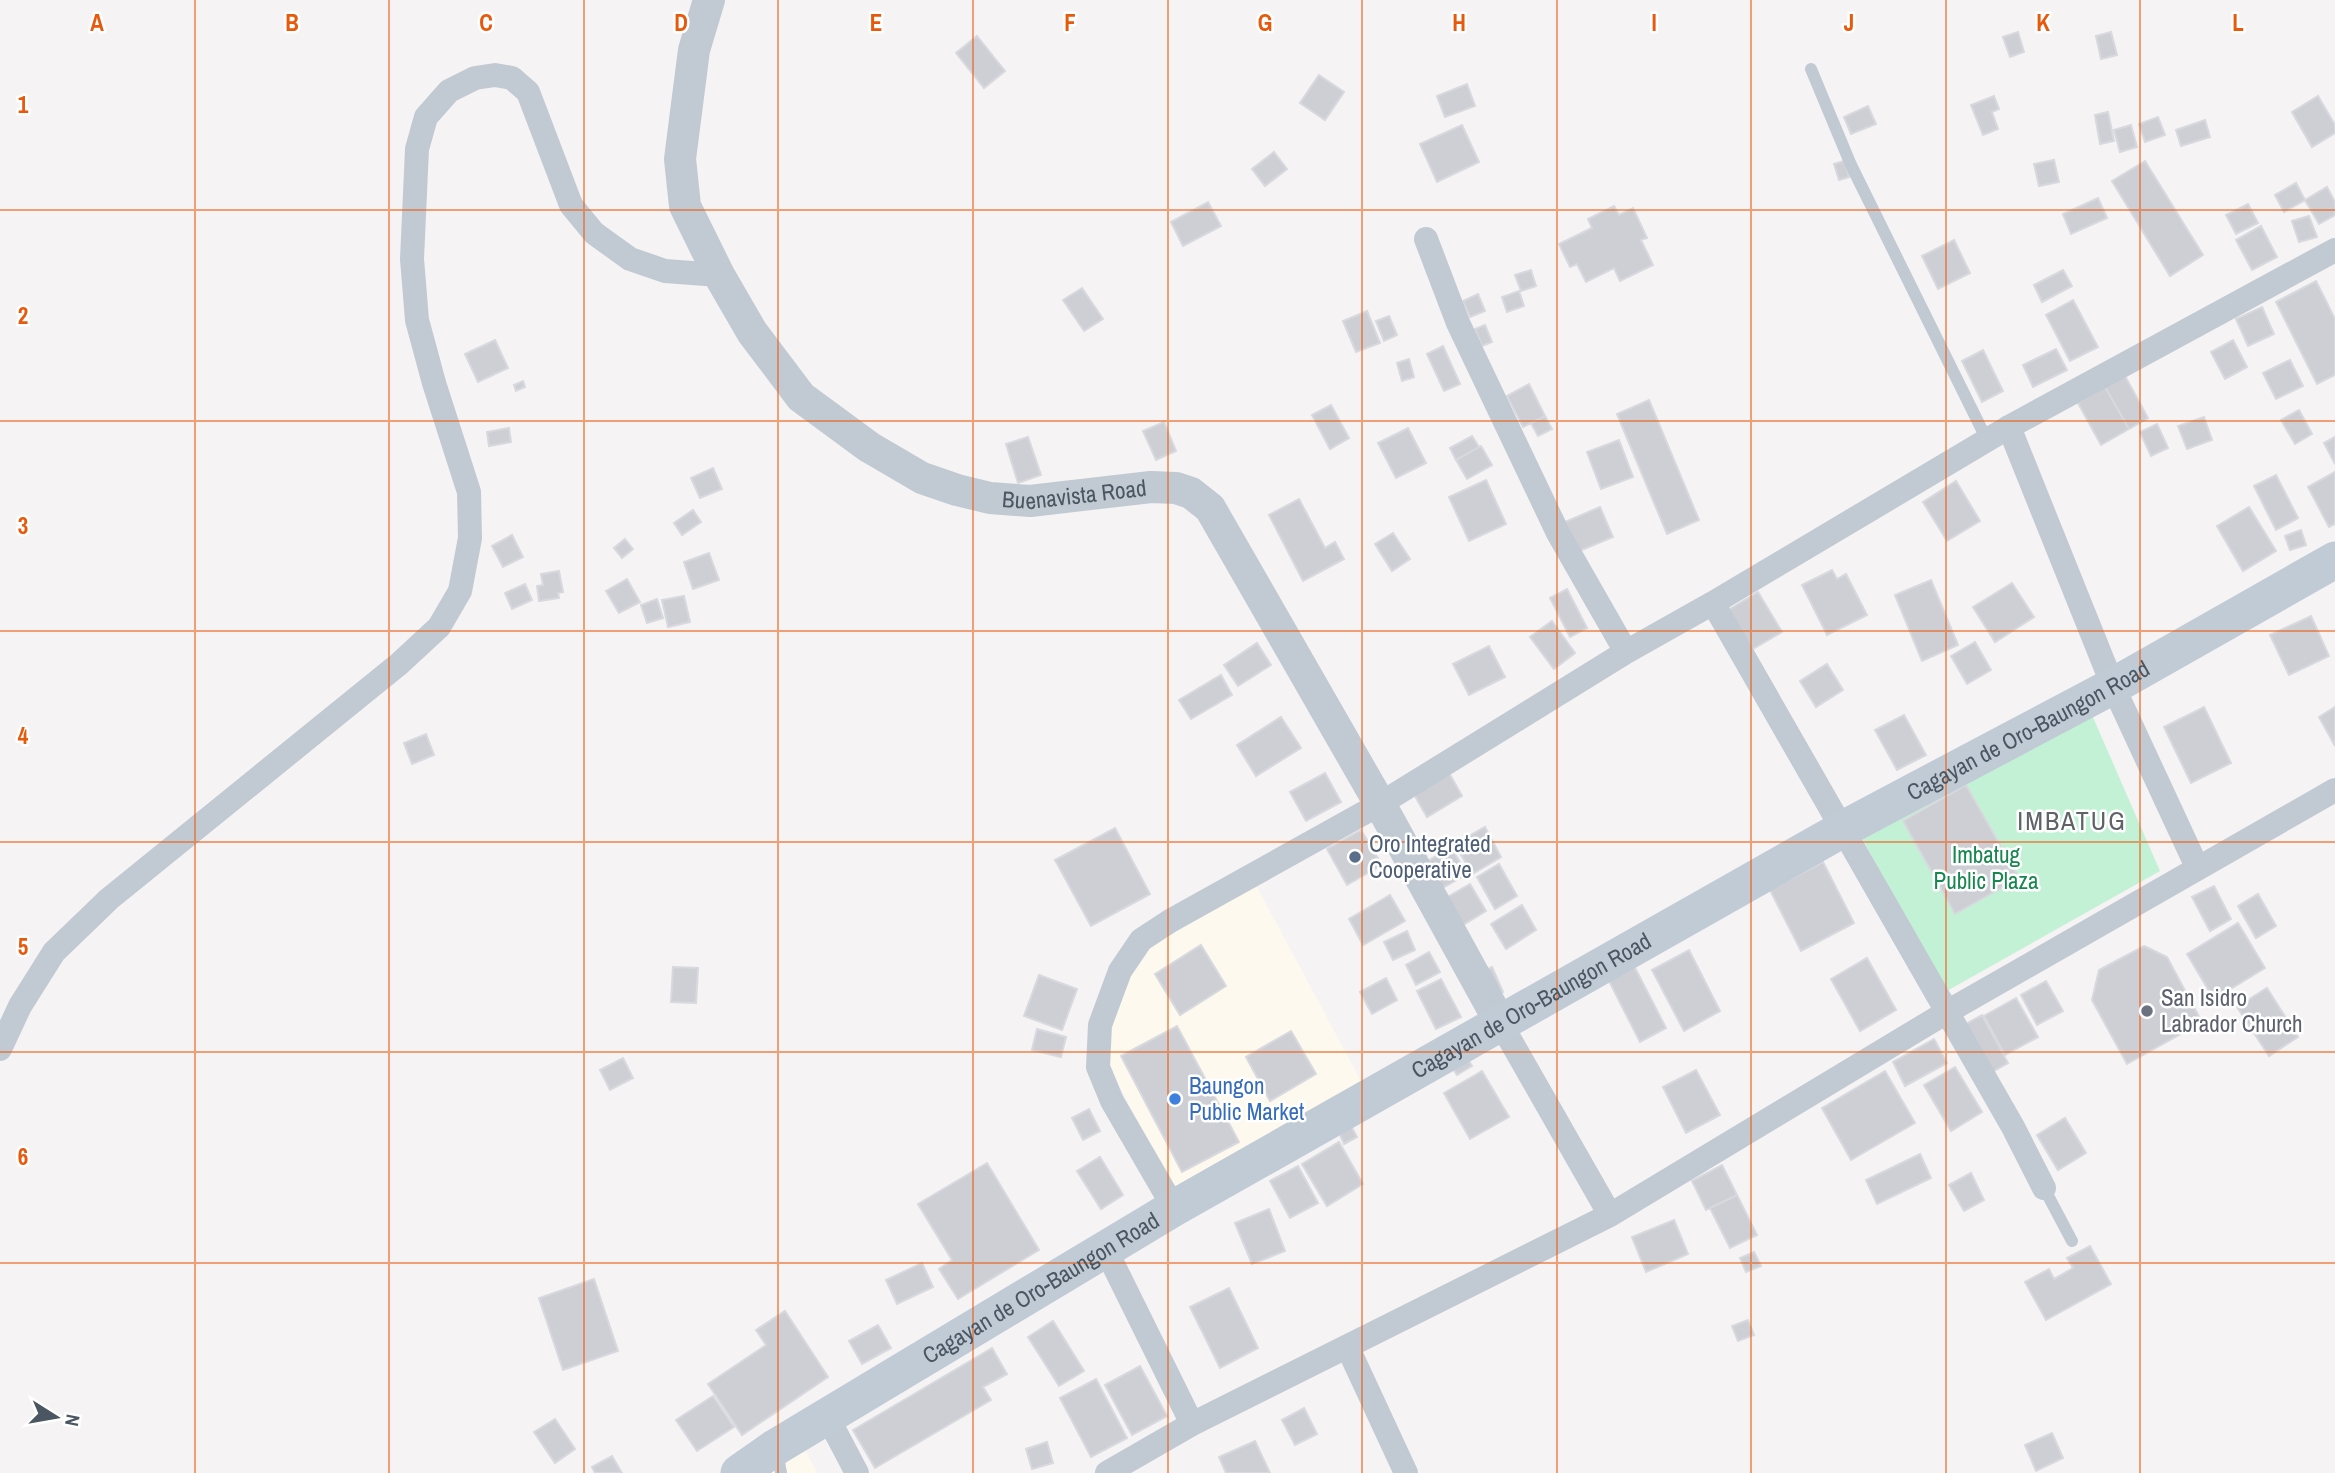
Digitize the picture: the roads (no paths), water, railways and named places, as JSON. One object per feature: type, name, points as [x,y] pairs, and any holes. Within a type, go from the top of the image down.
[{"type":"main road","name":"Cagayan de Oro-Baungon Road","points":[[739,1473],[778,1460],[827,1416],[1104,1248],[1843,829],[2113,686],[2335,560]]},
{"type":"street","name":"Buenavista Road","points":[[709,0],[694,50],[680,159],[685,206],[719,275],[752,332],[801,397],[869,447],[922,478],[957,490],[990,498],[1030,501],[1151,487],[1176,488],[1191,493],[1210,508],[1380,804],[1501,1024]]},
{"type":"street","points":[[0,1049],[20,1006],[54,951],[109,899],[399,664],[439,626],[460,591],[470,538],[469,492],[417,320],[412,259],[417,149],[426,117],[449,91],[475,78],[495,75],[512,78],[528,92],[571,205],[594,233],[630,258],[664,271],[719,275]]},
{"type":"street","points":[[1426,239],[1458,323],[1558,533],[1626,652]]},
{"type":"street","points":[[1174,1208],[1112,1101],[1098,1067],[1100,1025],[1120,971],[1141,940],[1170,921],[1380,804],[1626,652],[2009,426],[2335,250]]},
{"type":"street","points":[[2009,426],[2113,686],[2197,867]]},
{"type":"street","points":[[1713,603],[2013,1127],[2044,1188]]},
{"type":"street","points":[[1107,1473],[1192,1424],[1348,1348],[1610,1214],[1947,1012],[2335,790]]},
{"type":"street","points":[[1501,1024],[1610,1214]]},
{"type":"street","points":[[1104,1248],[1192,1424]]},
{"type":"street","points":[[1348,1348],[1406,1473]]},
{"type":"street","points":[[827,1416],[857,1473]]},
{"type":"lane","points":[[1811,69],[1850,166],[1987,440]]},
{"type":"lane","points":[[2044,1188],[2072,1241]]},
{"type":"place","name":"Oro Integrated Cooperative","points":[[1355,857]]},
{"type":"place","name":"San Isidro Labrador Church","points":[[2147,1011]]},
{"type":"place","name":"Baungon Public Market","points":[[1175,1099]]},
{"type":"district","name":"IMBATUG","points":[[2072,821]]},
{"type":"park label","name":"Imbatug Public Plaza","points":[[1986,868]]}]
